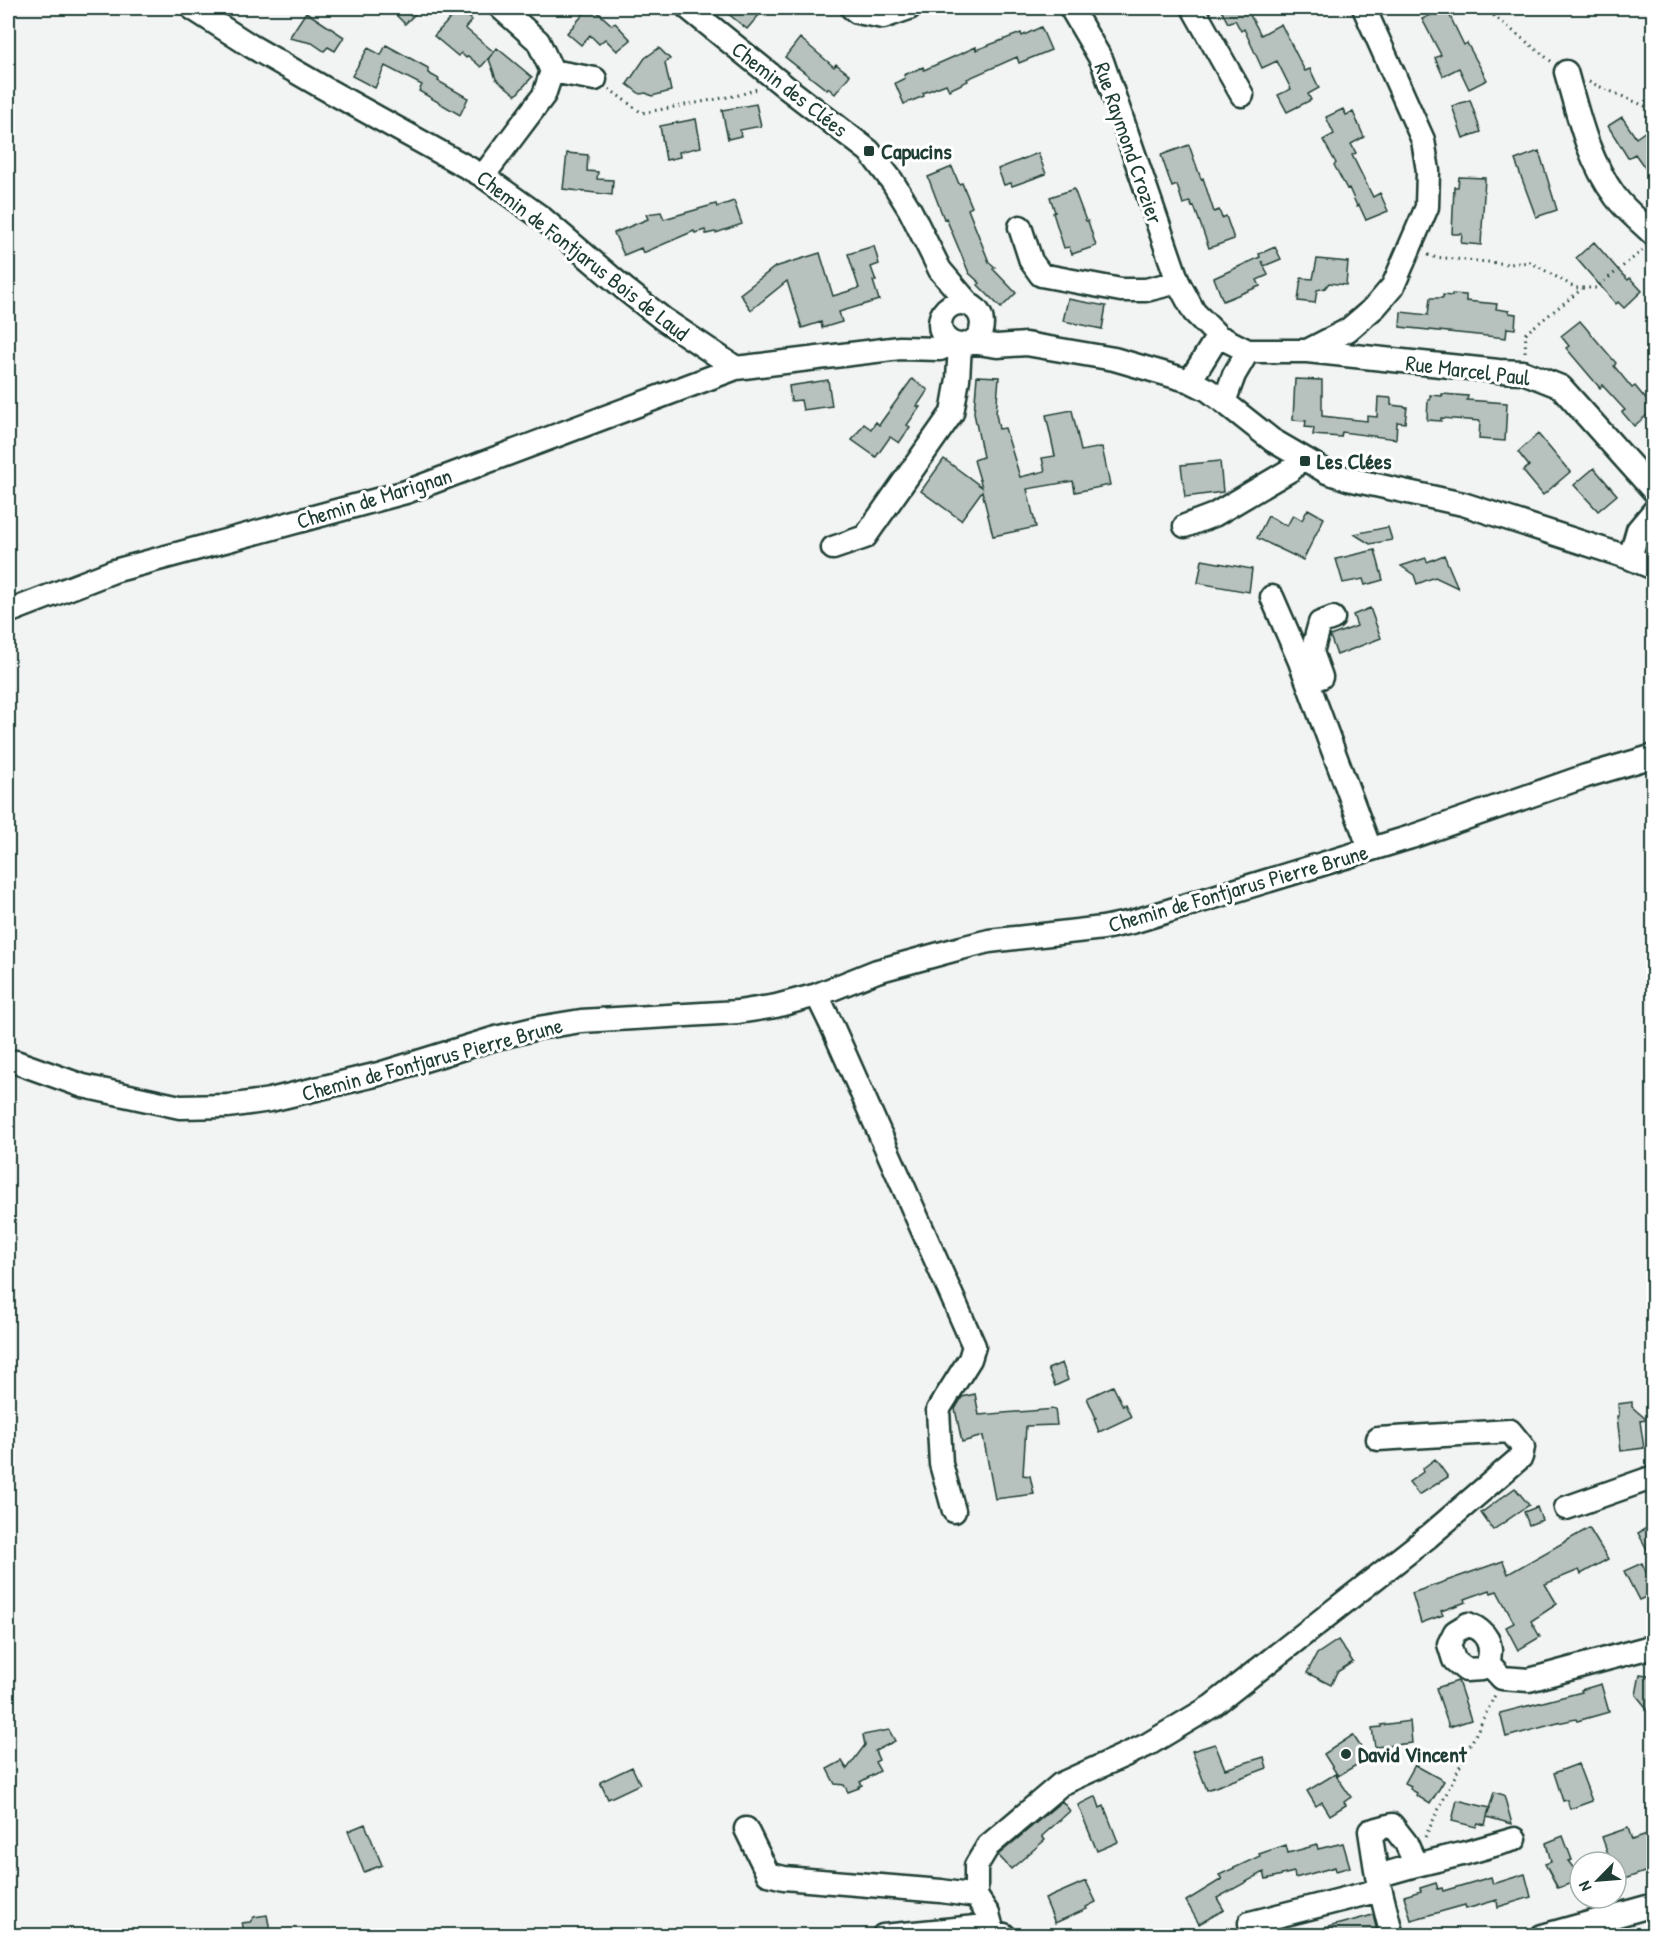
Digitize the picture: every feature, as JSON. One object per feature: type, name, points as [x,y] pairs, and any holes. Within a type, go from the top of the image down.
[{"type":"street","name":"Chemin de Fontjarus Bois de Laud","points":[[192,8],[315,83],[483,176],[542,218],[663,319],[736,368]]},
{"type":"street","points":[[483,176],[544,95],[552,71],[538,41],[501,8]]},
{"type":"street","name":"Chemin des Clées","points":[[688,8],[869,151],[882,166],[910,210],[939,270],[953,333]]},
{"type":"street","points":[[852,8],[857,12],[884,17],[909,8]]},
{"type":"street","name":"Rue Raymond Crozier","points":[[1071,8],[1102,61],[1178,282],[1194,312],[1218,336],[1248,351]]},
{"type":"street","points":[[1193,8],[1242,95]]},
{"type":"street","points":[[1307,351],[1348,330],[1375,307],[1393,286],[1427,207],[1428,171],[1424,140],[1364,8]]},
{"type":"street","points":[[552,71],[595,79]]},
{"type":"street","points":[[1566,72],[1585,137],[1598,168],[1615,197],[1649,241]]},
{"type":"street","points":[[1020,227],[1031,261],[1041,275],[1121,290],[1146,290],[1178,282]]},
{"type":"street","name":"Chemin des Clées","points":[[939,270],[975,310]]},
{"type":"street","points":[[833,548],[865,537],[952,413],[958,379],[952,304],[961,302],[998,329],[1026,344]]},
{"type":"street","points":[[736,368],[900,348],[916,336],[980,333],[982,325],[975,310]]},
{"type":"street","points":[[953,333],[997,346],[1026,344],[1114,359],[1190,381],[1208,390],[1272,440],[1327,472],[1348,479],[1462,504],[1630,558],[1653,568]]},
{"type":"street","points":[[1190,381],[1218,336]]},
{"type":"street","points":[[1224,402],[1234,375],[1248,351]]},
{"type":"street","name":"Rue Marcel Paul","points":[[1248,351],[1307,351],[1523,372],[1561,387],[1653,492]]},
{"type":"street","name":"Chemin de Marignan","points":[[8,612],[114,571],[406,492],[736,368]]},
{"type":"street","points":[[1185,526],[1214,515],[1292,469],[1299,457]]},
{"type":"street","points":[[1630,558],[1638,530],[1653,511]]},
{"type":"street","points":[[1272,597],[1376,847]]},
{"type":"street","points":[[1333,618],[1320,623],[1312,652],[1376,847]]},
{"type":"street","name":"Chemin de Fontjarus Pierre Brune","points":[[8,1062],[16,1062],[83,1086],[180,1107],[228,1106],[270,1100],[379,1074],[496,1038],[538,1028],[581,1021],[738,1012],[776,1006],[817,995],[877,971],[988,941],[1103,928],[1132,922],[1411,837],[1586,776],[1653,756]]},
{"type":"street","points":[[817,995],[974,1346],[970,1359],[938,1410],[941,1464],[954,1511]]},
{"type":"street","points":[[999,1934],[976,1896],[976,1866],[988,1846],[1062,1784],[1147,1745],[1212,1706],[1429,1536],[1521,1457],[1523,1447],[1510,1431],[1378,1439]]},
{"type":"street","points":[[1566,1508],[1653,1477]]},
{"type":"street","points":[[1455,1632],[1449,1644],[1454,1660],[1466,1670],[1495,1670],[1529,1680],[1653,1646]]},
{"type":"street","points":[[1392,1935],[1378,1883],[1370,1831],[1392,1825],[1406,1844],[1416,1865]]},
{"type":"street","points":[[746,1830],[768,1874],[784,1878],[976,1896]]},
{"type":"street","points":[[1250,1923],[1378,1883],[1416,1865],[1515,1839]]},
{"type":"street","points":[[1542,1935],[1653,1905]]},
{"type":"street","points":[[883,1935],[976,1927],[999,1934]]},
{"type":"path","points":[[595,79],[642,113],[757,90],[770,74]]},
{"type":"path","points":[[1411,247],[1434,257],[1509,264],[1530,262],[1576,288],[1596,288],[1649,241]]},
{"type":"path","points":[[1523,372],[1526,333],[1583,288]]},
{"type":"path","points":[[1425,1837],[1488,1713],[1495,1670]]},
{"type":"building","points":[[389,8],[421,8],[405,24]]},
{"type":"building","points":[[460,8],[472,20],[465,28],[494,52],[481,67],[468,56],[466,58],[461,53],[458,56],[434,36]]},
{"type":"building","points":[[589,8],[593,8],[612,25],[615,23],[631,40],[617,51],[605,39],[599,44],[590,35],[581,45],[567,33]]},
{"type":"building","points":[[721,8],[765,8],[747,29]]},
{"type":"building","points":[[1220,8],[1260,8],[1249,13],[1261,35],[1281,24],[1305,71],[1310,69],[1319,88],[1308,94],[1311,100],[1287,112],[1278,95],[1291,89],[1277,61],[1262,68],[1244,29],[1241,31],[1235,20],[1228,23]]},
{"type":"building","points":[[1446,8],[1464,45],[1467,43],[1487,80],[1469,89],[1459,68],[1443,76],[1435,58],[1441,55],[1422,19]]},
{"type":"building","points":[[306,12],[344,37],[335,51],[328,47],[324,51],[312,43],[289,38]]},
{"type":"building","points":[[1041,27],[1051,50],[1019,63],[1017,57],[967,79],[968,81],[949,90],[946,84],[904,104],[895,83],[905,78],[904,75],[923,67],[924,70],[976,47],[976,50],[1021,33],[1022,36]]},
{"type":"building","points":[[800,38],[834,67],[836,64],[850,75],[835,94],[785,57]]},
{"type":"building","points":[[386,45],[428,68],[428,73],[439,79],[438,81],[468,98],[460,115],[419,91],[422,85],[385,66],[375,88],[352,76],[368,48],[381,55]]},
{"type":"building","points":[[497,48],[532,77],[516,95],[496,79],[489,59]]},
{"type":"building","points":[[659,48],[670,59],[665,63],[671,91],[652,96],[646,93],[640,94],[627,84],[645,58]]},
{"type":"building","points":[[1470,100],[1481,132],[1463,138],[1452,106]]},
{"type":"building","points":[[756,104],[761,126],[740,130],[741,136],[728,139],[722,110]]},
{"type":"building","points":[[1343,109],[1346,115],[1353,112],[1364,137],[1351,144],[1356,153],[1352,155],[1373,197],[1380,193],[1388,211],[1366,220],[1334,165],[1336,163],[1323,140],[1334,134],[1326,117]]},
{"type":"building","points":[[1622,117],[1636,138],[1646,131],[1653,141],[1653,179],[1635,154],[1628,158],[1608,126]]},
{"type":"building","points":[[696,119],[701,147],[679,152],[680,157],[666,160],[660,126]]},
{"type":"building","points":[[1189,145],[1214,212],[1219,210],[1222,218],[1226,216],[1234,239],[1209,248],[1194,206],[1192,207],[1190,202],[1183,204],[1177,185],[1172,187],[1161,155]]},
{"type":"building","points":[[1539,151],[1557,210],[1536,217],[1515,160]]},
{"type":"building","points":[[567,153],[588,155],[587,171],[598,172],[597,179],[613,180],[612,195],[563,189]]},
{"type":"building","points":[[1038,153],[1046,174],[1012,186],[1011,183],[1004,185],[998,169]]},
{"type":"building","points":[[952,167],[972,207],[968,209],[989,262],[1016,293],[1001,308],[969,273],[928,177]]},
{"type":"building","points":[[1459,177],[1485,178],[1481,245],[1461,243],[1462,234],[1452,234],[1454,187],[1458,187]]},
{"type":"building","points":[[1074,189],[1096,246],[1072,254],[1069,247],[1064,248],[1050,197]]},
{"type":"building","points":[[734,201],[742,224],[716,233],[706,234],[705,230],[695,233],[694,231],[643,253],[641,248],[624,255],[614,233],[648,219],[646,214],[661,212],[664,219]]},
{"type":"building","points":[[1594,242],[1620,272],[1628,280],[1630,278],[1642,291],[1624,308],[1618,302],[1616,304],[1576,258]]},
{"type":"building","points":[[874,246],[879,264],[871,267],[879,300],[839,312],[842,322],[822,328],[821,322],[802,328],[787,281],[751,310],[740,294],[775,267],[820,253],[833,296],[859,288],[848,254]]},
{"type":"building","points":[[1275,247],[1281,259],[1264,266],[1268,275],[1257,280],[1260,286],[1223,301],[1214,278],[1260,257],[1259,254]]},
{"type":"building","points":[[1317,259],[1348,262],[1346,285],[1329,283],[1325,288],[1317,290],[1315,303],[1298,301],[1301,278],[1313,279]]},
{"type":"building","points":[[1452,294],[1466,295],[1466,301],[1497,304],[1496,309],[1516,314],[1515,329],[1507,328],[1506,338],[1400,327],[1401,312],[1428,315],[1430,298],[1443,298],[1443,295],[1452,296]]},
{"type":"building","points":[[1068,299],[1106,306],[1102,329],[1063,321]]},
{"type":"building","points":[[1580,321],[1616,363],[1614,366],[1632,388],[1635,386],[1649,403],[1647,405],[1652,411],[1634,426],[1622,412],[1625,410],[1602,385],[1600,388],[1566,348],[1569,346],[1561,336]]},
{"type":"building","points":[[977,376],[999,377],[996,414],[999,429],[1005,428],[1020,477],[1045,471],[1042,458],[1055,456],[1046,415],[1072,410],[1081,451],[1102,447],[1110,485],[1075,492],[1073,481],[1027,489],[1036,527],[993,536],[982,491],[961,520],[921,491],[944,459],[982,487],[974,460],[983,457],[974,413]]},
{"type":"building","points":[[912,379],[928,390],[917,406],[920,407],[907,425],[910,427],[899,443],[890,437],[876,457],[852,440],[864,424],[871,429],[876,422],[879,425]]},
{"type":"building","points":[[1295,379],[1322,380],[1322,416],[1367,421],[1367,416],[1377,417],[1378,397],[1391,398],[1391,405],[1407,407],[1405,423],[1397,422],[1396,439],[1342,432],[1341,437],[1313,435],[1314,428],[1305,427],[1306,421],[1293,420]]},
{"type":"building","points":[[828,380],[832,406],[803,410],[801,400],[791,401],[789,386]]},
{"type":"building","points":[[1442,394],[1468,396],[1467,400],[1507,403],[1505,441],[1479,439],[1480,421],[1441,418],[1441,421],[1427,420],[1430,395],[1442,396]]},
{"type":"building","points":[[1538,434],[1570,472],[1543,495],[1523,471],[1529,466],[1518,452]]},
{"type":"building","points":[[1220,461],[1223,492],[1185,497],[1181,465]]},
{"type":"building","points":[[1594,468],[1617,495],[1598,511],[1574,485]]},
{"type":"building","points":[[1308,509],[1324,518],[1303,560],[1257,538],[1268,516],[1287,526],[1293,515],[1302,520]]},
{"type":"building","points":[[1388,527],[1392,540],[1370,544],[1354,534]]},
{"type":"building","points":[[1375,550],[1383,580],[1365,585],[1363,579],[1343,583],[1336,559]]},
{"type":"building","points":[[1444,555],[1458,588],[1435,577],[1417,584],[1414,575],[1401,566],[1426,558],[1427,562]]},
{"type":"building","points":[[1202,560],[1252,569],[1249,592],[1198,583]]},
{"type":"building","points":[[1370,608],[1381,638],[1337,655],[1330,636],[1357,626],[1353,615]]},
{"type":"building","points":[[1062,1363],[1068,1380],[1055,1386],[1048,1369]]},
{"type":"building","points":[[1113,1386],[1131,1417],[1099,1432],[1094,1419],[1096,1418],[1087,1398]]},
{"type":"building","points":[[975,1394],[979,1415],[1055,1409],[1057,1425],[1026,1426],[1023,1475],[1030,1476],[1034,1494],[995,1499],[983,1436],[962,1442],[955,1409],[962,1397]]},
{"type":"building","points":[[1632,1402],[1632,1407],[1647,1420],[1640,1421],[1644,1448],[1621,1451],[1618,1404]]},
{"type":"building","points":[[1435,1459],[1448,1477],[1419,1495],[1409,1482]]},
{"type":"building","points":[[1515,1488],[1529,1505],[1493,1530],[1481,1513]]},
{"type":"building","points":[[1537,1507],[1542,1520],[1529,1525],[1524,1512]]},
{"type":"building","points":[[1653,1524],[1653,1560],[1638,1533]]},
{"type":"building","points":[[1589,1528],[1608,1559],[1581,1574],[1579,1570],[1545,1584],[1557,1604],[1531,1621],[1540,1637],[1518,1650],[1506,1627],[1514,1623],[1497,1591],[1491,1593],[1490,1590],[1465,1599],[1466,1602],[1441,1611],[1443,1615],[1421,1623],[1412,1593],[1503,1561],[1508,1574]]},
{"type":"building","points":[[1642,1563],[1653,1588],[1653,1594],[1639,1600],[1624,1571]]},
{"type":"building","points":[[1338,1640],[1353,1662],[1337,1672],[1331,1685],[1307,1673],[1317,1654]]},
{"type":"building","points":[[1640,1674],[1653,1676],[1653,1716],[1636,1695]]},
{"type":"building","points":[[1458,1681],[1471,1720],[1449,1727],[1436,1688]]},
{"type":"building","points":[[1601,1684],[1609,1712],[1506,1737],[1500,1713],[1582,1692],[1581,1690]]},
{"type":"building","points":[[1410,1721],[1412,1743],[1375,1747],[1372,1728]]},
{"type":"building","points":[[889,1730],[895,1741],[875,1751],[879,1760],[875,1762],[880,1771],[860,1782],[862,1785],[859,1788],[848,1792],[844,1785],[835,1784],[827,1769],[842,1761],[847,1769],[865,1745],[863,1735]]},
{"type":"building","points":[[1353,1735],[1368,1758],[1338,1776],[1324,1754]]},
{"type":"building","points":[[1215,1744],[1225,1769],[1264,1757],[1267,1768],[1207,1790],[1192,1751]]},
{"type":"building","points":[[1578,1764],[1592,1801],[1570,1809],[1567,1800],[1563,1801],[1554,1773]]},
{"type":"building","points":[[1415,1765],[1444,1781],[1430,1804],[1416,1795],[1417,1793],[1410,1789],[1411,1786],[1405,1783]]},
{"type":"building","points":[[632,1767],[640,1784],[608,1799],[600,1782]]},
{"type":"building","points":[[1335,1774],[1351,1797],[1344,1802],[1346,1805],[1330,1815],[1322,1802],[1316,1806],[1307,1791]]},
{"type":"building","points":[[1494,1792],[1504,1795],[1512,1824],[1487,1817],[1485,1825],[1478,1823],[1476,1827],[1452,1821],[1457,1800],[1489,1808]]},
{"type":"building","points":[[1096,1796],[1100,1808],[1104,1806],[1118,1842],[1097,1851],[1078,1805]]},
{"type":"building","points":[[1062,1801],[1070,1811],[1042,1836],[1045,1840],[1011,1869],[998,1855]]},
{"type":"building","points":[[365,1824],[382,1865],[364,1872],[348,1831]]},
{"type":"building","points":[[1628,1828],[1632,1840],[1653,1833],[1653,1869],[1628,1878],[1628,1850],[1607,1850],[1602,1837]]},
{"type":"building","points":[[1563,1836],[1568,1850],[1568,1884],[1558,1888],[1545,1864],[1551,1862],[1546,1843]]},
{"type":"building","points":[[1343,1843],[1350,1867],[1336,1871],[1335,1867],[1295,1878],[1294,1872],[1266,1879],[1264,1872],[1217,1898],[1224,1910],[1199,1924],[1186,1901],[1222,1879],[1219,1875],[1260,1856],[1259,1854],[1286,1845],[1288,1853],[1317,1845],[1318,1849]]},
{"type":"building","points":[[1525,1874],[1531,1897],[1498,1907],[1497,1900],[1466,1909],[1465,1905],[1411,1920],[1404,1896],[1436,1883],[1438,1889],[1442,1888],[1443,1891],[1491,1877],[1493,1884]]},
{"type":"building","points":[[1086,1881],[1096,1902],[1086,1907],[1087,1909],[1055,1923],[1045,1899]]},
{"type":"building","points":[[267,1915],[271,1935],[245,1935],[242,1923],[250,1922],[254,1917]]},
{"type":"building","points":[[1373,1915],[1378,1935],[1314,1935],[1313,1931]]},
{"type":"place","name":"Capucins","points":[[869,151]]},
{"type":"place","name":"Les Clées","points":[[1305,461]]},
{"type":"place","name":"David Vincent","points":[[1346,1754]]}]
